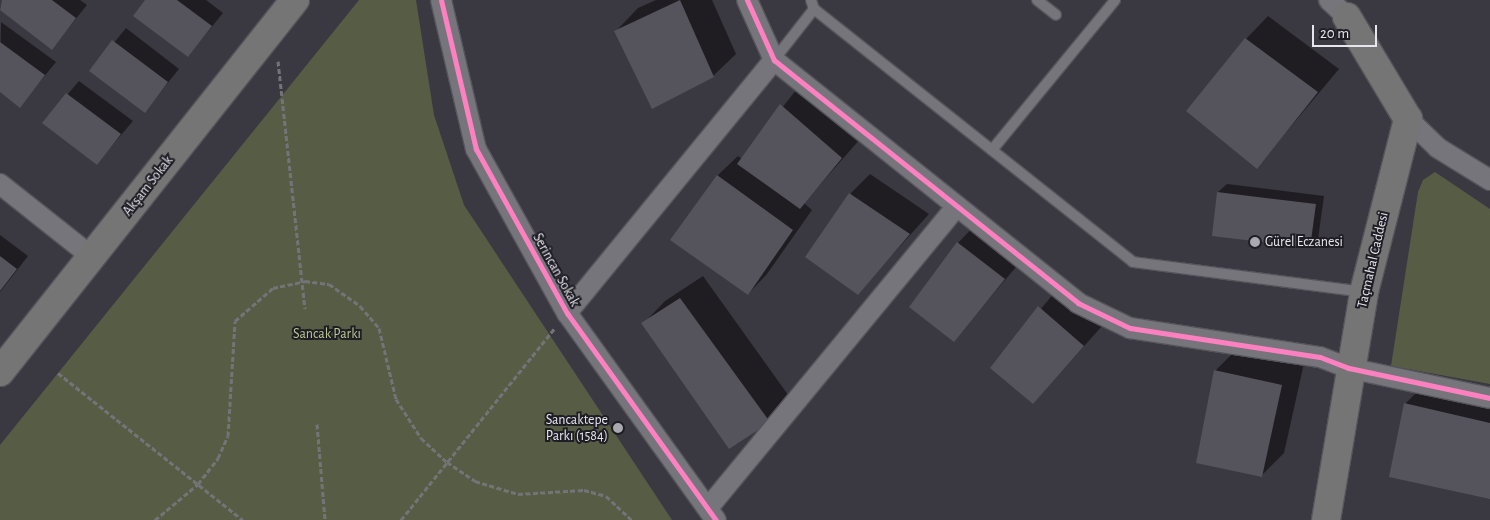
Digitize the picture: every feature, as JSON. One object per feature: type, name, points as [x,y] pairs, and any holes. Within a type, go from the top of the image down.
[{"type":"street","name":"Akşam Sokak","points":[[0,372],[295,0]]},
{"type":"street","name":"Serincan Sokak","points":[[441,0],[476,149],[567,313],[712,514]]},
{"type":"street","points":[[747,0],[774,60],[1078,304],[1130,328],[1320,357],[1349,368],[1490,398]]},
{"type":"street","points":[[1338,9],[1408,119],[1438,148],[1490,180]]},
{"type":"street","points":[[567,313],[774,60]]},
{"type":"street","name":"Taçmahal Caddesi","points":[[1326,520],[1349,368],[1364,292],[1408,119]]},
{"type":"street","points":[[0,184],[92,258]]},
{"type":"street","points":[[712,514],[957,206]]},
{"type":"lane","points":[[1037,0],[1056,16]]},
{"type":"lane","points":[[992,150],[1114,0]]},
{"type":"lane","points":[[774,60],[813,4],[1133,262],[1364,292]]},
{"type":"path","points":[[274,26],[305,309]]},
{"type":"path","points":[[154,520],[198,484],[218,458],[228,436],[235,321],[273,288],[302,282],[329,284],[360,306],[379,328],[396,399],[421,438],[447,462],[475,481],[518,494],[584,490],[606,496],[632,520]]},
{"type":"path","points":[[401,520],[567,313]]},
{"type":"path","points":[[58,373],[243,520]]},
{"type":"path","points":[[317,424],[325,520]]},
{"type":"green space","name":"Sancak Parkı","points":[[359,0],[416,0],[434,115],[464,205],[672,520],[0,520],[0,445]]},
{"type":"green space","points":[[1435,172],[1490,209],[1490,384],[1391,366],[1418,192],[1423,180]]},
{"type":"building","points":[[2,0],[52,0],[76,18],[52,50],[0,10]]},
{"type":"building","points":[[145,0],[177,0],[212,26],[188,57],[133,16]]},
{"type":"building","points":[[680,0],[714,77],[652,109],[614,31]]},
{"type":"building","points":[[1245,38],[1318,92],[1257,169],[1186,111]]},
{"type":"building","points":[[112,40],[168,82],[145,113],[89,71]]},
{"type":"building","points":[[0,42],[45,75],[20,108],[0,92]]},
{"type":"building","points":[[66,93],[121,134],[97,165],[42,123]]},
{"type":"building","points":[[780,104],[842,158],[800,209],[737,164]]},
{"type":"building","points":[[717,175],[793,230],[748,295],[670,240]]},
{"type":"building","points":[[1217,192],[1316,204],[1310,248],[1212,236]]},
{"type":"building","points":[[849,193],[910,234],[858,295],[805,257]]},
{"type":"building","points":[[957,242],[1005,279],[954,342],[909,307]]},
{"type":"building","points":[[0,256],[17,269],[0,291]]},
{"type":"building","points":[[680,298],[770,422],[729,449],[641,323]]},
{"type":"building","points":[[1038,306],[1084,346],[1033,404],[990,368]]},
{"type":"building","points":[[1214,370],[1282,385],[1262,477],[1196,463]]},
{"type":"building","points":[[1404,403],[1490,423],[1490,499],[1389,477]]},
{"type":"cycle path","points":[[441,0],[476,149],[567,313],[716,520]]},
{"type":"cycle path","points":[[747,0],[774,60],[1078,303],[1130,328],[1320,357],[1349,368],[1490,398]]},
{"type":"place","name":"Gürel Eczanesi","points":[[1255,242]]},
{"type":"place","name":"Sancaktepe Parkı (1584)","points":[[618,428]]}]
